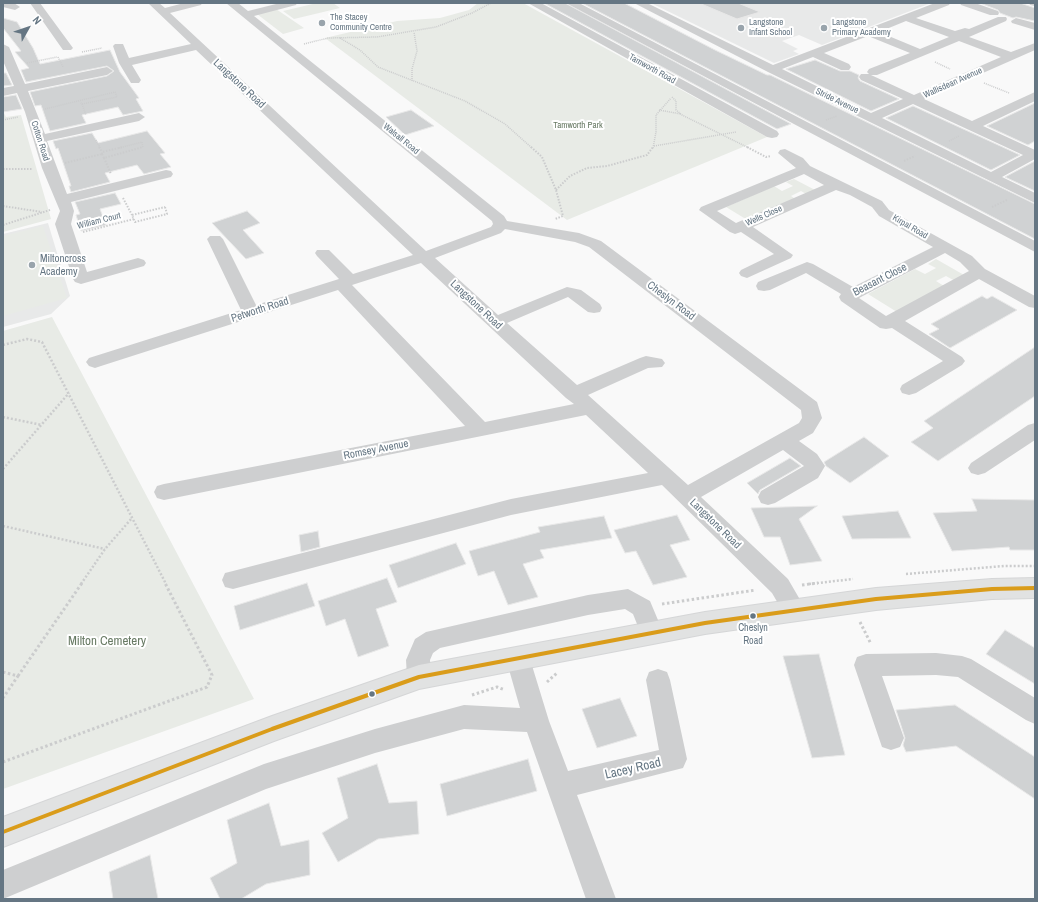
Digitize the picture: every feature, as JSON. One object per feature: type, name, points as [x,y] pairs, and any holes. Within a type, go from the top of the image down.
[{"type":"main road","points":[[3,832],[272,729],[419,677],[651,632],[794,610],[883,598],[992,588],[1035,588]]},
{"type":"street","points":[[3,3],[15,7]]},
{"type":"street","points":[[35,3],[67,48]]},
{"type":"street","points":[[158,7],[197,3]]},
{"type":"street","name":"Walsall Road","points":[[231,3],[499,219],[501,224]]},
{"type":"street","points":[[246,15],[292,3]]},
{"type":"street","name":"Tamworth Road","points":[[533,3],[772,134]]},
{"type":"street","points":[[571,3],[1035,247]]},
{"type":"street","name":"Stride Avenue","points":[[639,3],[1035,199]]},
{"type":"street","points":[[772,69],[945,3]]},
{"type":"street","points":[[965,3],[995,18]]},
{"type":"street","name":"Langstone Road","points":[[158,7],[424,257],[666,477],[780,586],[794,610]]},
{"type":"street","points":[[906,18],[955,35],[995,18]]},
{"type":"street","points":[[869,73],[959,37],[995,18]]},
{"type":"street","points":[[1016,21],[1035,27]]},
{"type":"street","points":[[868,32],[916,51]]},
{"type":"street","points":[[959,37],[1012,57]]},
{"type":"street","name":"Cotton Road","points":[[3,46],[7,67],[20,88],[31,112],[49,168],[67,211],[64,224],[81,279],[138,264]]},
{"type":"street","points":[[119,46],[125,63],[135,80]]},
{"type":"street","points":[[125,63],[199,46]]},
{"type":"street","points":[[869,73],[928,46]]},
{"type":"street","name":"Wallisdean Avenue","points":[[872,118],[1035,46]]},
{"type":"street","points":[[813,53],[846,67]]},
{"type":"street","points":[[3,92],[107,70]]},
{"type":"street","points":[[869,73],[914,100],[1035,154]]},
{"type":"street","points":[[974,127],[1035,96]]},
{"type":"street","points":[[40,139],[139,117]]},
{"type":"street","name":"Kirpal Road","points":[[785,153],[798,161],[805,169],[835,186],[855,192],[877,204],[884,213],[966,259],[979,272],[1035,303]]},
{"type":"street","points":[[991,177],[1035,154]]},
{"type":"street","name":"Wells Close","points":[[805,169],[706,210],[735,229],[835,186]]},
{"type":"street","points":[[63,204],[166,174]]},
{"type":"street","points":[[424,257],[496,230],[501,224]]},
{"type":"street","name":"Cheslyn Road","points":[[501,224],[580,238],[595,244],[810,407],[812,418],[806,428],[686,496]]},
{"type":"street","points":[[742,226],[785,255],[747,273]]},
{"type":"street","points":[[215,239],[251,313]]},
{"type":"street","name":"Beasant Close","points":[[892,320],[886,324],[846,298],[944,247]]},
{"type":"street","points":[[323,253],[346,283],[480,430]]},
{"type":"street","name":"Petworth Road","points":[[95,362],[424,257]]},
{"type":"street","points":[[764,286],[807,267],[853,294]]},
{"type":"street","points":[[909,389],[956,361],[892,320],[979,272]]},
{"type":"street","points":[[495,322],[566,292],[575,294],[594,308]]},
{"type":"street","points":[[573,394],[648,358]]},
{"type":"street","name":"Romsey Avenue","points":[[164,492],[589,408]]},
{"type":"street","points":[[978,468],[1035,430]]},
{"type":"street","points":[[768,497],[811,473],[815,466],[810,459],[784,440]]},
{"type":"street","points":[[234,580],[511,507],[666,477]]},
{"type":"street","points":[[419,677],[418,660],[424,646],[434,639],[588,605],[628,598],[642,608],[651,632]]},
{"type":"street","points":[[518,659],[536,721],[601,899]]},
{"type":"street","points":[[891,738],[866,665],[936,664],[962,667],[1035,712]]},
{"type":"street","name":"Lacey Road","points":[[560,786],[674,759],[658,680]]},
{"type":"street","points":[[3,885],[264,777],[375,741],[464,717],[536,721]]},
{"type":"path","points":[[288,48],[328,38],[377,37],[414,32],[453,21],[491,3]]},
{"type":"path","points":[[412,81],[416,51],[414,32]]},
{"type":"path","points":[[340,38],[360,50],[378,67],[458,98],[505,124],[542,157],[556,190],[563,216],[527,229]]},
{"type":"path","points":[[556,190],[570,176],[587,168],[607,166],[647,155],[654,146],[656,115],[671,98],[687,88]]},
{"type":"path","points":[[31,112],[80,102],[82,104],[117,97],[115,92],[80,99],[80,102]]},
{"type":"path","points":[[671,98],[676,101],[676,110],[682,115]]},
{"type":"path","points":[[659,110],[682,115],[724,134],[766,157],[785,153]]},
{"type":"path","points":[[807,127],[855,110]]},
{"type":"path","points":[[654,146],[758,127]]},
{"type":"path","points":[[887,169],[933,149],[974,127]]},
{"type":"path","points":[[3,169],[49,168],[142,142],[144,148],[104,158],[102,154]]},
{"type":"path","points":[[975,216],[1022,192]]},
{"type":"path","points":[[3,225],[63,204]]},
{"type":"path","points":[[3,206],[43,212]]},
{"type":"path","name":"William Court","points":[[67,236],[134,219],[135,222],[167,214],[164,207],[132,216],[134,219]]},
{"type":"path","points":[[3,345],[27,339],[42,342],[212,675],[207,687],[3,762]]},
{"type":"path","points":[[3,469],[69,393]]},
{"type":"path","points":[[3,417],[42,425]]},
{"type":"path","points":[[3,698],[105,549],[132,518]]},
{"type":"path","points":[[3,526],[105,549]]},
{"type":"path","points":[[642,608],[763,589]]},
{"type":"path","points":[[3,672],[18,676]]},
{"type":"shaded area","points":[[651,3],[931,3],[822,45],[799,35],[782,41],[798,49],[793,51],[799,54],[774,63]]},
{"type":"shaded area","name":"Miltoncross Academy","points":[[48,223],[70,296],[51,314],[3,327],[3,234]]},
{"type":"green space","points":[[317,3],[333,3],[340,8],[294,19],[283,11]]},
{"type":"green space","name":"Tamworth Park","points":[[478,3],[523,3],[767,137],[567,220],[325,38],[397,21],[440,18],[469,10]]},
{"type":"green space","points":[[276,9],[304,28],[283,34],[257,14]]},
{"type":"green space","points":[[4,113],[6,117],[21,115],[51,219],[3,232],[3,114]]},
{"type":"green space","points":[[794,179],[817,191],[808,195],[801,191],[791,196],[797,200],[749,221],[726,207],[774,186],[782,191],[793,186],[786,182]]},
{"type":"green space","name":"Miltoncross Academy","points":[[43,226],[67,298],[3,316],[3,236]]},
{"type":"green space","points":[[936,259],[964,275],[955,281],[946,276],[936,281],[944,286],[897,312],[868,294],[915,269],[925,274],[936,268],[928,264]]},
{"type":"green space","name":"Milton Cemetery","points":[[52,317],[254,699],[3,789],[3,331]]},
{"type":"building","points":[[544,3],[565,3],[791,124],[777,129]]},
{"type":"building","points":[[582,3],[624,3],[715,50],[767,75],[770,75],[1035,204],[1035,239]]},
{"type":"building","points":[[699,3],[738,3],[760,12],[737,19]]},
{"type":"building","points":[[980,3],[1020,3],[1035,8],[1035,21],[1016,17],[1013,18]]},
{"type":"building","points":[[3,18],[17,22],[33,48],[40,64],[110,50],[120,72],[139,98],[136,99],[143,111],[123,115],[118,107],[82,115],[86,123],[50,131],[41,105],[35,106],[30,92],[107,76],[114,71],[107,66],[26,82],[21,70],[29,68],[15,52],[21,51],[3,28]]},
{"type":"building","points":[[815,60],[840,71],[850,71],[859,75],[858,78],[860,81],[899,99],[871,111],[786,69]]},
{"type":"building","points":[[3,73],[6,73],[12,85],[3,86]]},
{"type":"building","points":[[16,95],[22,109],[3,112],[3,97]]},
{"type":"building","points":[[1035,103],[1035,141],[1028,145],[987,126]]},
{"type":"building","points":[[913,106],[1020,155],[991,170],[886,118]]},
{"type":"building","points":[[411,110],[434,126],[405,135],[386,117]]},
{"type":"building","points":[[147,131],[165,153],[160,154],[171,167],[144,174],[137,165],[105,173],[110,182],[71,192],[69,186],[71,186],[58,148],[56,149],[53,141],[92,133],[98,143]]},
{"type":"building","points":[[1035,161],[1035,191],[1005,177]]},
{"type":"building","points":[[115,193],[121,204],[100,209],[106,225],[81,231],[76,215],[80,214],[75,202]]},
{"type":"building","points":[[247,211],[260,223],[243,230],[264,253],[246,259],[212,223]]},
{"type":"building","points":[[982,296],[987,299],[992,296],[1017,310],[950,348],[929,334],[939,329],[931,324]]},
{"type":"building","points":[[1035,347],[1035,396],[938,461],[911,442],[933,428],[924,421]]},
{"type":"building","points":[[864,437],[889,456],[850,483],[826,466],[824,462]]},
{"type":"building","points":[[790,458],[801,466],[760,490],[758,494],[747,483]]},
{"type":"building","points":[[972,499],[1035,500],[1035,550],[1010,550],[1009,547],[952,551],[933,513],[977,511]]},
{"type":"building","points":[[817,506],[799,519],[822,561],[790,565],[780,537],[764,537],[751,508]]},
{"type":"building","points":[[898,511],[911,538],[852,539],[842,516]]},
{"type":"building","points":[[677,515],[690,540],[670,545],[687,577],[653,585],[636,551],[625,553],[614,530]]},
{"type":"building","points":[[604,516],[612,538],[540,550],[544,558],[523,564],[538,597],[508,605],[494,571],[478,576],[469,551],[540,532],[538,527]]},
{"type":"building","points":[[318,531],[320,547],[301,552],[299,535]]},
{"type":"building","points":[[456,543],[466,564],[398,588],[389,565]]},
{"type":"building","points":[[387,578],[397,602],[376,609],[389,646],[358,657],[345,619],[326,626],[318,601]]},
{"type":"building","points":[[307,583],[315,606],[240,630],[234,606]]},
{"type":"building","points":[[1005,630],[1035,648],[1035,684],[986,654]]},
{"type":"building","points":[[819,654],[845,755],[812,758],[783,656]]},
{"type":"building","points":[[620,698],[637,736],[597,748],[582,709]]},
{"type":"building","points":[[955,705],[1035,757],[1035,799],[956,746],[906,752],[903,745],[905,738],[896,710]]},
{"type":"building","points":[[528,759],[537,791],[447,816],[440,784]]},
{"type":"building","points":[[377,764],[389,803],[417,801],[419,834],[378,839],[338,862],[322,833],[348,818],[337,778]]},
{"type":"building","points":[[269,803],[281,846],[309,840],[310,875],[266,884],[241,899],[220,899],[210,878],[237,863],[227,820]]},
{"type":"building","points":[[150,855],[158,899],[113,899],[109,872]]},
{"type":"transit line","points":[[3,832],[272,729],[419,677],[705,623],[876,599],[992,589],[1035,588]]},
{"type":"place","name":"The Stacey Community Centre","points":[[322,23]]},
{"type":"place","name":"Langstone Infant School","points":[[741,28]]},
{"type":"place","name":"Langstone Primary Academy","points":[[824,28]]},
{"type":"place","name":"Miltoncross Academy","points":[[32,265]]},
{"type":"place","name":"Cheslyn Road","points":[[753,616]]}]
